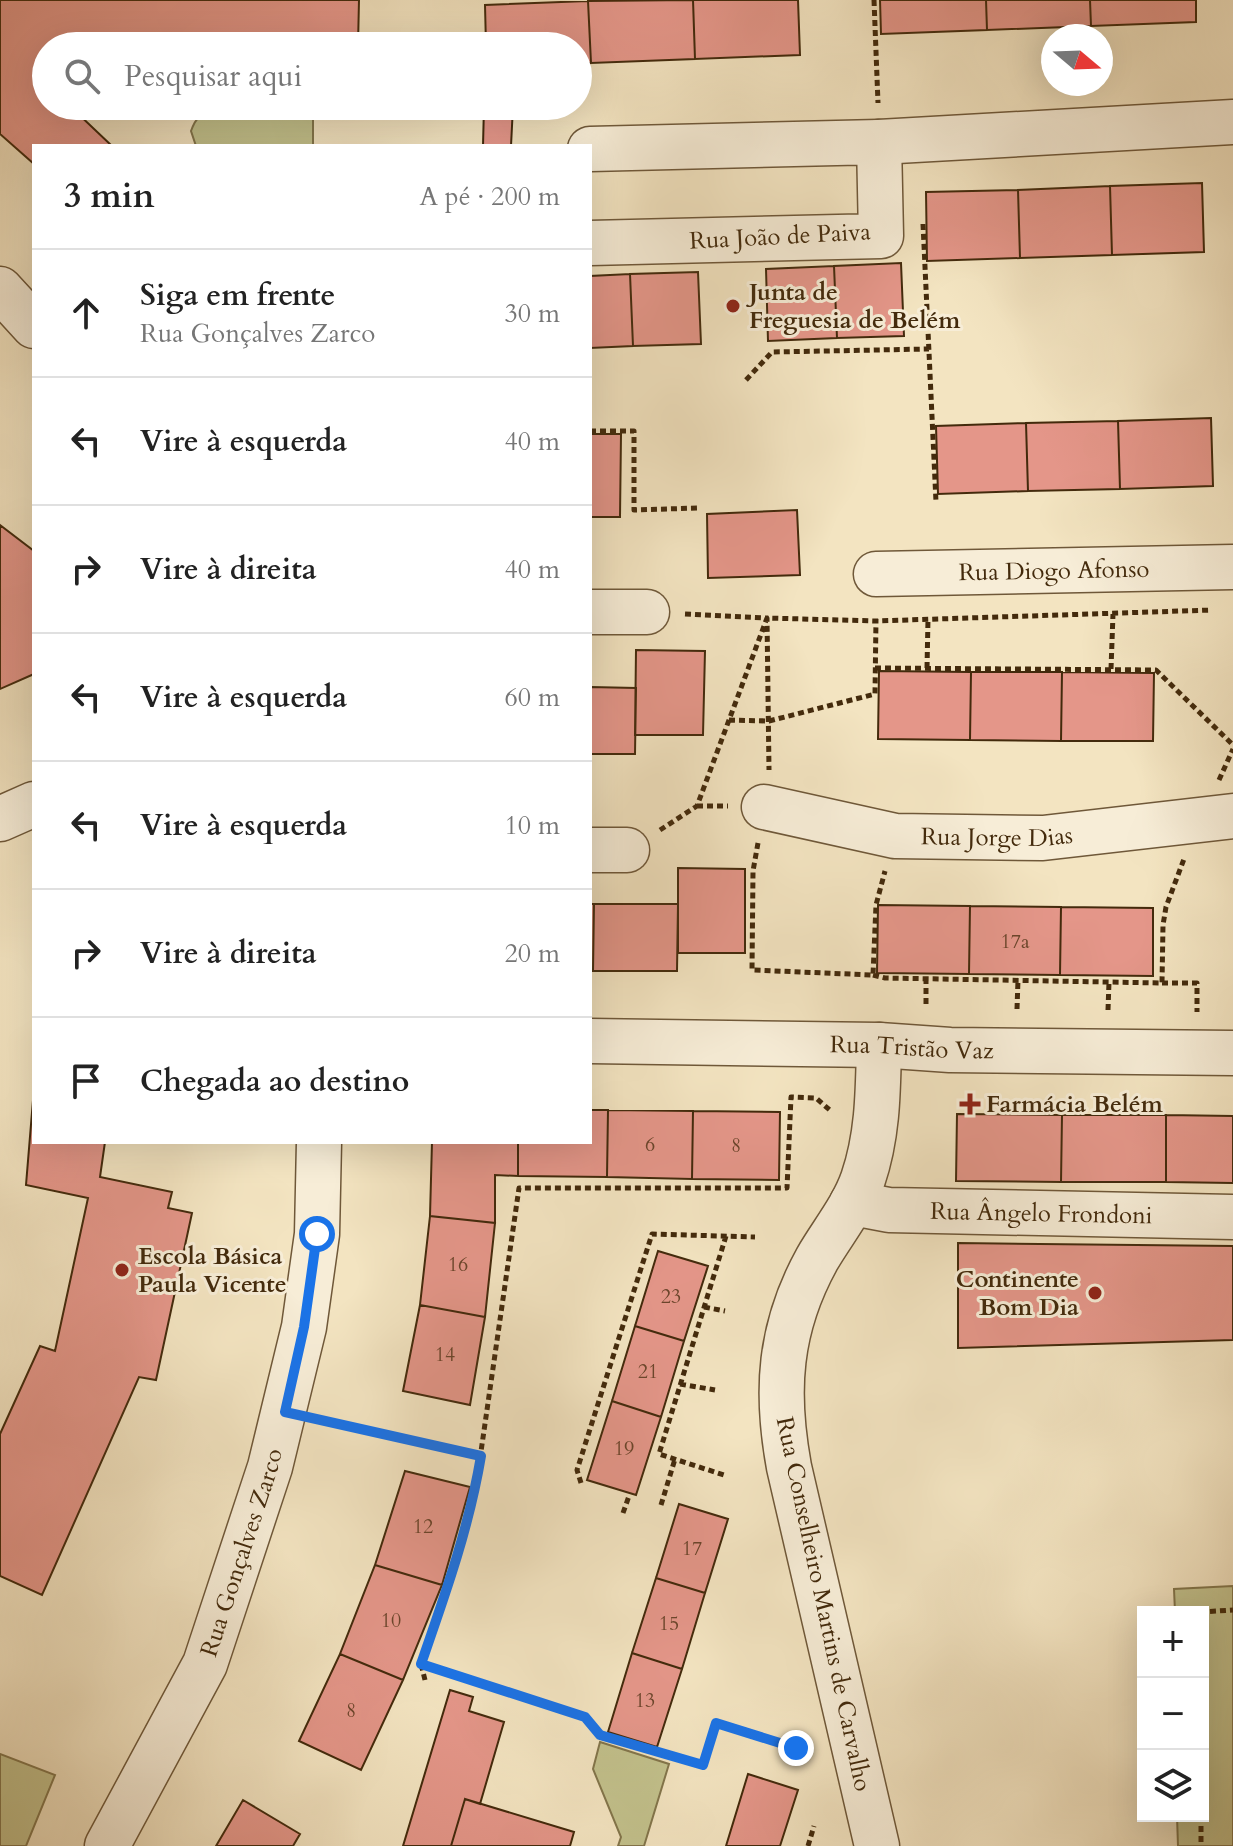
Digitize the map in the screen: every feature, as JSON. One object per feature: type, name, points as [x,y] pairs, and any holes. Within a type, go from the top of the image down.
[{"type":"street","points":[[592,149],[879,142],[1233,122]]},
{"type":"street","name":"Rua João de Paiva","points":[[592,243],[881,236],[879,142]]},
{"type":"street","points":[[0,289],[32,324]]},
{"type":"street","name":"Rua Diogo Afonso","points":[[876,574],[1233,567]]},
{"type":"street","points":[[592,612],[647,612]]},
{"type":"street","points":[[0,819],[32,805]]},
{"type":"street","name":"Rua Jorge Dias","points":[[764,807],[895,836],[1043,838],[1218,817]]},
{"type":"street","name":"Rua Tristão Vaz","points":[[592,1041],[1233,1053]]},
{"type":"street","name":"Rua Conselheiro Martins de Carvalho","points":[[877,1846],[789,1467],[780,1397],[782,1362],[800,1294],[863,1181],[872,1149],[877,1113],[879,1045]]},
{"type":"street","name":"Rua Gonçalves Zarco","points":[[107,1846],[205,1664],[266,1481],[304,1327],[315,1256],[319,1144]]},
{"type":"street","name":"Rua Ângelo Frondoni","points":[[852,1203],[889,1210],[1233,1217]]},
{"type":"path","points":[[874,0],[879,142]]},
{"type":"path","points":[[923,211],[936,502]]},
{"type":"path","points":[[746,380],[772,352],[929,349]]},
{"type":"path","points":[[592,431],[634,431],[634,510],[699,508]]},
{"type":"path","points":[[729,720],[769,721],[875,694],[876,574]]},
{"type":"path","points":[[647,612],[876,621],[1226,610]]},
{"type":"path","points":[[1111,669],[1113,614]]},
{"type":"path","points":[[609,850],[697,806],[767,618]]},
{"type":"path","points":[[767,618],[770,764]]},
{"type":"path","points":[[927,668],[928,619]]},
{"type":"path","points":[[875,668],[1156,670],[1233,747],[1218,817],[1166,907],[1162,983]]},
{"type":"path","points":[[764,807],[753,871],[752,970],[885,978],[1197,983],[1197,1012]]},
{"type":"path","points":[[873,975],[876,905],[895,836]]},
{"type":"path","points":[[926,978],[926,1008]]},
{"type":"path","points":[[1017,1009],[1018,980]]},
{"type":"path","points":[[1108,1010],[1109,982]]},
{"type":"path","points":[[425,1680],[421,1664],[474,1500],[519,1188],[787,1188],[791,1097],[816,1098],[832,1112]]},
{"type":"path","points":[[581,1483],[577,1470],[652,1234],[755,1237]]},
{"type":"path","points":[[726,1236],[659,1454],[727,1476]]},
{"type":"path","points":[[704,1307],[725,1311]]},
{"type":"path","points":[[680,1384],[715,1390]]},
{"type":"path","points":[[285,1412],[481,1456]]},
{"type":"path","points":[[661,1505],[675,1459]]},
{"type":"path","points":[[623,1513],[629,1496]]},
{"type":"path","points":[[1209,1611],[1233,1610]]},
{"type":"path","points":[[421,1664],[585,1717],[600,1735],[703,1765],[716,1723],[796,1748]]},
{"type":"path","points":[[1201,1822],[1201,1846]]},
{"type":"path","points":[[808,1846],[814,1826]]},
{"type":"shaded area","points":[[313,120],[313,144],[195,144],[191,131],[195,122]]},
{"type":"shaded area","points":[[1233,1586],[1233,1846],[1178,1846],[1177,1822],[1209,1822],[1209,1606],[1175,1606],[1174,1589]]},
{"type":"shaded area","points":[[600,1742],[669,1764],[644,1846],[618,1846],[621,1837],[593,1769]]},
{"type":"shaded area","points":[[0,1754],[55,1775],[26,1846],[0,1846]]},
{"type":"building","points":[[0,0],[359,0],[358,32],[32,32],[32,120],[85,120],[110,144],[32,144],[32,162],[0,134]]},
{"type":"building","points":[[693,0],[798,0],[800,55],[695,59]]},
{"type":"building","points":[[693,0],[695,59],[592,63],[588,1]]},
{"type":"building","points":[[880,0],[986,0],[987,30],[881,34]]},
{"type":"building","points":[[986,0],[1090,0],[1091,24],[1041,24],[1041,28],[987,30]]},
{"type":"building","points":[[1090,0],[1196,0],[1196,22],[1091,24]]},
{"type":"building","points":[[588,1],[590,32],[486,32],[485,5]]},
{"type":"building","points":[[484,120],[512,120],[511,144],[483,144]]},
{"type":"building","points":[[1202,183],[1204,252],[1112,255],[1110,186]]},
{"type":"building","points":[[1110,186],[1112,255],[1020,258],[1018,190]]},
{"type":"building","points":[[1018,190],[1020,258],[927,261],[926,192]]},
{"type":"building","points":[[901,263],[904,336],[837,338],[834,266]]},
{"type":"building","points":[[834,266],[837,338],[768,341],[766,269]]},
{"type":"building","points":[[698,272],[701,344],[633,346],[630,274]]},
{"type":"building","points":[[630,274],[633,346],[592,348],[592,276]]},
{"type":"building","points":[[1211,418],[1213,486],[1120,489],[1118,421]]},
{"type":"building","points":[[1118,421],[1120,489],[1028,491],[1026,423]]},
{"type":"building","points":[[1026,423],[1028,491],[938,494],[936,426]]},
{"type":"building","points":[[592,434],[621,434],[620,517],[592,517]]},
{"type":"building","points":[[797,510],[800,575],[708,578],[707,514]]},
{"type":"building","points":[[0,525],[32,549],[32,675],[0,689]]},
{"type":"building","points":[[636,650],[705,651],[703,735],[635,735]]},
{"type":"building","points":[[879,671],[971,672],[970,740],[878,739]]},
{"type":"building","points":[[971,672],[1062,672],[1061,741],[970,740]]},
{"type":"building","points":[[1062,672],[1154,673],[1153,741],[1061,741]]},
{"type":"building","points":[[592,687],[636,688],[635,754],[592,754]]},
{"type":"building","points":[[678,868],[745,869],[745,953],[678,953]]},
{"type":"building","points":[[592,904],[594,904],[593,971]]},
{"type":"building","points":[[594,904],[678,904],[677,971],[593,971]]},
{"type":"building","points":[[878,905],[970,906],[969,974],[877,973]]},
{"type":"building","points":[[970,906],[1061,907],[1060,975],[969,974]]},
{"type":"building","points":[[1061,907],[1153,908],[1153,976],[1060,975]]},
{"type":"building","points":[[592,1110],[608,1110],[607,1177],[518,1176],[518,1144],[592,1144]]},
{"type":"building","points":[[608,1110],[693,1111],[692,1179],[607,1177]]},
{"type":"building","points":[[693,1111],[780,1112],[779,1180],[692,1179]]},
{"type":"building","points":[[32,1112],[32,1144],[105,1144],[100,1177],[172,1192],[168,1208],[192,1213],[156,1380],[139,1377],[42,1595],[0,1576],[0,1434],[40,1346],[55,1351],[88,1198],[26,1185]]},
{"type":"building","points":[[957,1114],[1062,1115],[1061,1182],[956,1181]]},
{"type":"building","points":[[1062,1115],[1166,1115],[1166,1182],[1061,1182]]},
{"type":"building","points":[[1166,1115],[1233,1116],[1233,1183],[1166,1182]]},
{"type":"building","points":[[432,1144],[518,1144],[518,1176],[495,1175],[495,1223],[430,1216]]},
{"type":"building","points":[[430,1216],[495,1223],[485,1317],[420,1305]]},
{"type":"building","name":"Continente Bom Dia","points":[[958,1243],[1233,1246],[1233,1340],[958,1348]]},
{"type":"building","points":[[658,1251],[708,1266],[684,1341],[635,1326]]},
{"type":"building","points":[[420,1305],[485,1317],[470,1405],[403,1391]]},
{"type":"building","points":[[635,1326],[684,1341],[661,1417],[612,1401]]},
{"type":"building","points":[[612,1401],[661,1417],[636,1495],[587,1480]]},
{"type":"building","points":[[405,1471],[470,1487],[442,1585],[375,1565]]},
{"type":"building","points":[[679,1504],[728,1519],[705,1593],[656,1578]]},
{"type":"building","points":[[375,1565],[442,1585],[403,1680],[340,1654]]},
{"type":"building","points":[[656,1578],[705,1593],[682,1669],[632,1653]]},
{"type":"building","points":[[632,1653],[682,1669],[657,1747],[608,1732]]},
{"type":"building","points":[[340,1654],[403,1680],[361,1770],[299,1741]]},
{"type":"building","points":[[450,1690],[473,1697],[469,1711],[504,1722],[480,1804],[465,1799],[451,1846],[403,1846]]},
{"type":"building","points":[[748,1774],[798,1790],[780,1846],[726,1846]]},
{"type":"building","points":[[465,1799],[574,1832],[570,1846],[451,1846]]},
{"type":"building","points":[[243,1800],[300,1834],[293,1846],[216,1846]]},
{"type":"place","name":"Junta de Freguesia de Belém","points":[[733,306]]},
{"type":"place","name":"Farmácia Belém","points":[[970,1104]]},
{"type":"place","name":"Escola Básica Paula Vicente","points":[[122,1270]]},
{"type":"place","name":"Continente Bom Dia","points":[[1095,1293]]},
{"type":"route","points":[[317,1234],[304,1327],[285,1412],[481,1456],[474,1500],[421,1664],[585,1717],[600,1735],[703,1765],[716,1723],[796,1748]]}]
